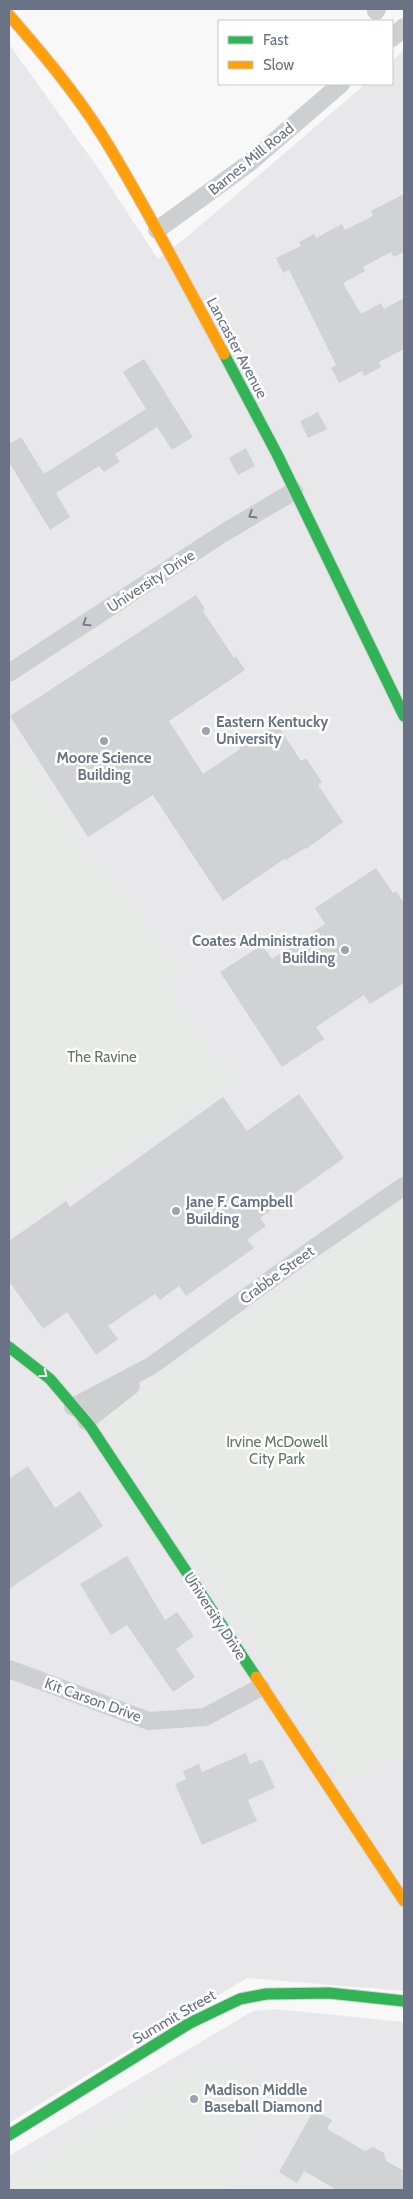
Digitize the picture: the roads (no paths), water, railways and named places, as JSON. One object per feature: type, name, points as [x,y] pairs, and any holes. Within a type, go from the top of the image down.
[{"type":"street","name":"Lancaster Avenue","points":[[9,15],[53,67],[101,134],[157,230],[294,490],[404,716]]},
{"type":"street","points":[[393,37],[404,26]]},
{"type":"street","name":"Barnes Mill Road","points":[[157,230],[248,164],[340,85]]},
{"type":"street","name":"University Drive","points":[[9,673],[294,490]]},
{"type":"street","name":"Crabbe Street","points":[[73,1407],[151,1366],[314,1248],[404,1186]]},
{"type":"street","name":"University Drive","points":[[9,1347],[50,1379],[86,1421],[404,1901]]},
{"type":"street","name":"Crabbe Street","points":[[86,1421],[137,1381],[151,1366]]},
{"type":"street","name":"Kit Carson Drive","points":[[9,1668],[149,1721],[205,1717],[262,1687]]},
{"type":"street","name":"Summit Street","points":[[9,2136],[190,2023],[228,2003],[266,1994],[286,1993],[329,1993],[404,2001]]},
{"type":"place","name":"Eastern Kentucky University","points":[[206,731]]},
{"type":"place","name":"Moore Science Building","points":[[104,741]]},
{"type":"place","name":"Coates Administration Building","points":[[345,950]]},
{"type":"place","name":"Jane F. Campbell Building","points":[[176,1211]]},
{"type":"place","name":"Madison Middle Baseball Diamond","points":[[194,2099]]},
{"type":"park label","name":"The Ravine","points":[[102,1057]]},
{"type":"park label","name":"Irvine McDowell City Park","points":[[277,1450]]}]
